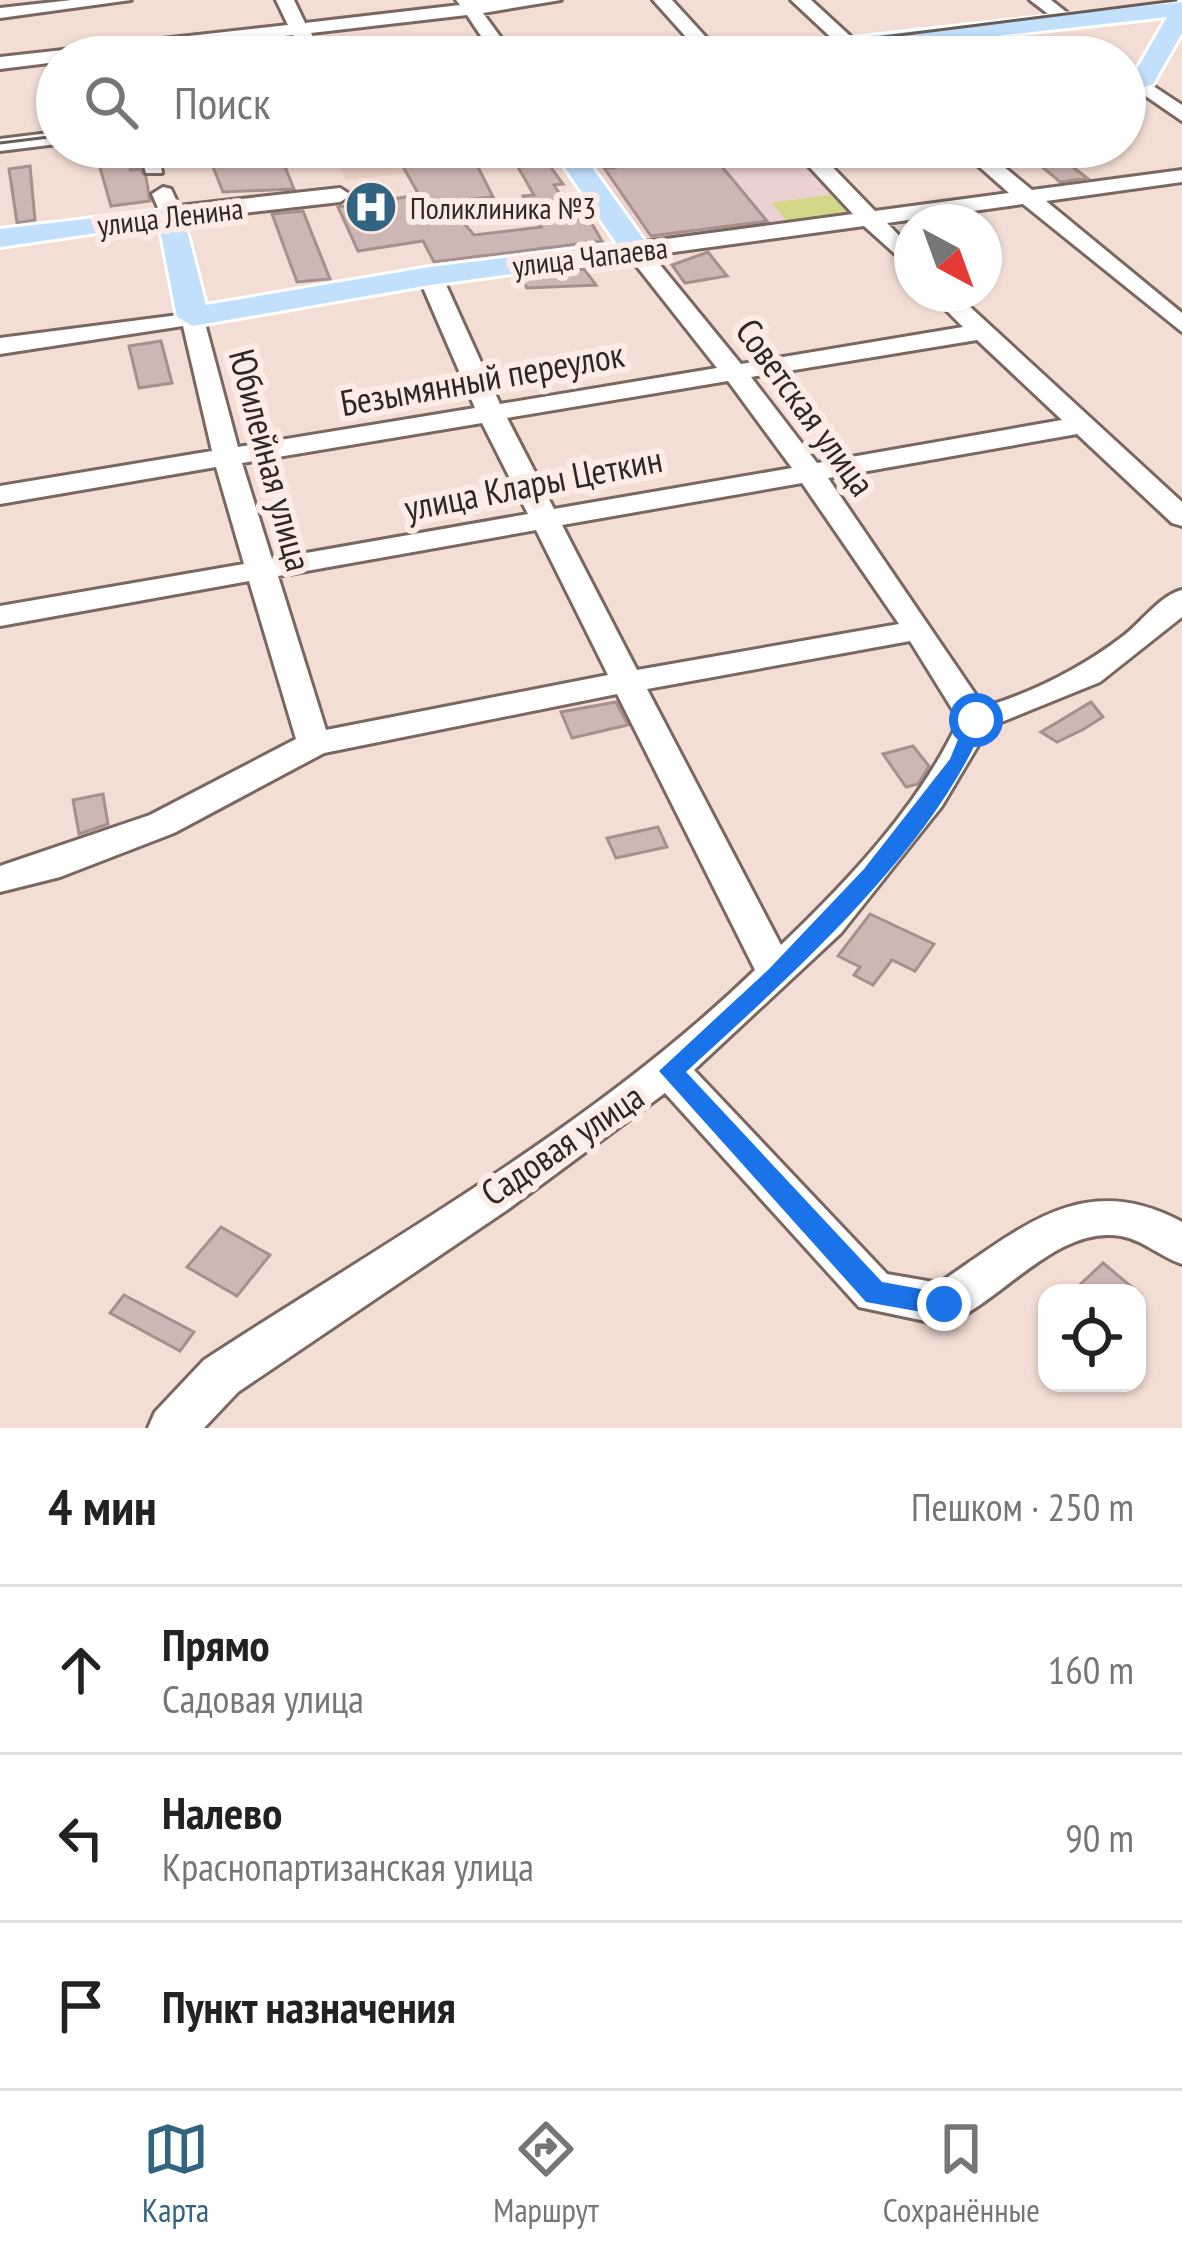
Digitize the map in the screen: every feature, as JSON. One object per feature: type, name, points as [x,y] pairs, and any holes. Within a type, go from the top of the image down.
[{"type":"main road","points":[[967,36],[1182,10]]},
{"type":"main road","points":[[1146,65],[1182,10]]},
{"type":"main road","name":"Советская улица","points":[[579,168],[636,250]]},
{"type":"main road","name":"улица Ленина","points":[[0,238],[167,204]]},
{"type":"main road","name":"Юбилейная улица","points":[[167,204],[193,317]]},
{"type":"main road","name":"улица Чапаева","points":[[193,317],[430,276],[636,250]]},
{"type":"street","points":[[105,27],[122,0]]},
{"type":"street","points":[[285,0],[303,36]]},
{"type":"street","points":[[0,13],[105,27],[298,27],[468,4],[552,0]]},
{"type":"street","points":[[662,0],[695,36]]},
{"type":"street","points":[[800,0],[840,36]]},
{"type":"street","points":[[1039,0],[1070,22]]},
{"type":"street","points":[[468,4],[491,36]]},
{"type":"street","points":[[0,63],[36,51]]},
{"type":"street","points":[[1146,92],[1179,110]]},
{"type":"street","points":[[0,145],[36,141]]},
{"type":"street","points":[[822,168],[894,242]]},
{"type":"street","points":[[993,168],[1182,325]]},
{"type":"street","name":"улица Чапаева","points":[[636,250],[1182,176]]},
{"type":"street","name":"улица Ленина","points":[[167,204],[340,195]]},
{"type":"street","name":"Советская улица","points":[[636,250],[737,371],[802,470],[920,630],[976,720]]},
{"type":"street","points":[[430,276],[491,414],[777,975]]},
{"type":"street","points":[[959,312],[1182,517]]},
{"type":"street","name":"улица Чапаева","points":[[0,346],[193,317]]},
{"type":"street","name":"Юбилейная улица","points":[[193,317],[226,458],[314,744]]},
{"type":"street","name":"Безымянный переулок","points":[[0,496],[977,332]]},
{"type":"street","name":"улица Клары Цеткин","points":[[0,616],[260,574],[802,470],[1079,424]]},
{"type":"street","points":[[976,720],[1021,709],[1085,674],[1154,632],[1182,598]]},
{"type":"street","points":[[0,879],[47,868],[162,824],[314,744],[920,630]]},
{"type":"street","name":"Садовая улица","points":[[172,1428],[221,1376],[670,1071],[777,975],[872,874],[959,761],[976,720]]},
{"type":"street","points":[[670,1071],[875,1293],[944,1304],[1057,1233],[1100,1216],[1152,1225],[1182,1245]]},
{"type":"shaded area","points":[[339,168],[457,168],[346,180]]},
{"type":"shaded area","points":[[596,168],[816,168],[867,218],[649,246]]},
{"type":"green space","points":[[834,194],[854,215],[790,224],[771,203]]},
{"type":"building","points":[[30,166],[35,220],[17,223],[9,169]]},
{"type":"building","points":[[100,168],[140,169],[150,201],[111,206]]},
{"type":"building","points":[[213,168],[285,168],[294,189],[223,192]]},
{"type":"building","points":[[404,168],[478,168],[493,197],[446,202],[474,235],[541,227],[523,196],[534,195],[519,168],[551,168],[563,184],[554,185],[576,220],[589,219],[602,241],[434,262],[423,241],[358,251],[338,207],[419,195]]},
{"type":"building","points":[[723,168],[767,221],[651,236],[605,169]]},
{"type":"building","points":[[1043,168],[1074,168],[1087,178],[1060,182]]},
{"type":"building","points":[[303,211],[330,279],[297,282],[272,214]]},
{"type":"building","points":[[708,252],[727,276],[685,283],[672,265]]},
{"type":"building","points":[[584,269],[596,285],[527,288],[521,277]]},
{"type":"building","points":[[161,341],[172,383],[139,388],[129,346]]},
{"type":"building","points":[[616,702],[628,725],[572,738],[561,712]]},
{"type":"building","points":[[1091,702],[1103,717],[1084,729],[1057,742],[1041,732]]},
{"type":"building","points":[[913,746],[929,766],[918,784],[906,787],[883,754]]},
{"type":"building","points":[[103,794],[108,824],[79,834],[73,800]]},
{"type":"building","points":[[658,827],[667,847],[616,858],[607,838]]},
{"type":"building","points":[[870,914],[934,944],[915,971],[892,960],[873,985],[854,975],[860,967],[838,956]]},
{"type":"building","points":[[221,1227],[270,1255],[237,1296],[187,1267]]},
{"type":"building","points":[[1103,1263],[1128,1284],[1081,1284]]},
{"type":"building","points":[[124,1295],[194,1332],[180,1351],[110,1313]]},
{"type":"tram line","points":[[891,36],[1176,0]]},
{"type":"tram line","points":[[0,143],[36,139]]},
{"type":"place","name":"Поликлиника №3","points":[[371,207]]},
{"type":"route","points":[[944,1304],[875,1293],[670,1071],[777,975],[872,874],[959,761],[976,720]]}]
